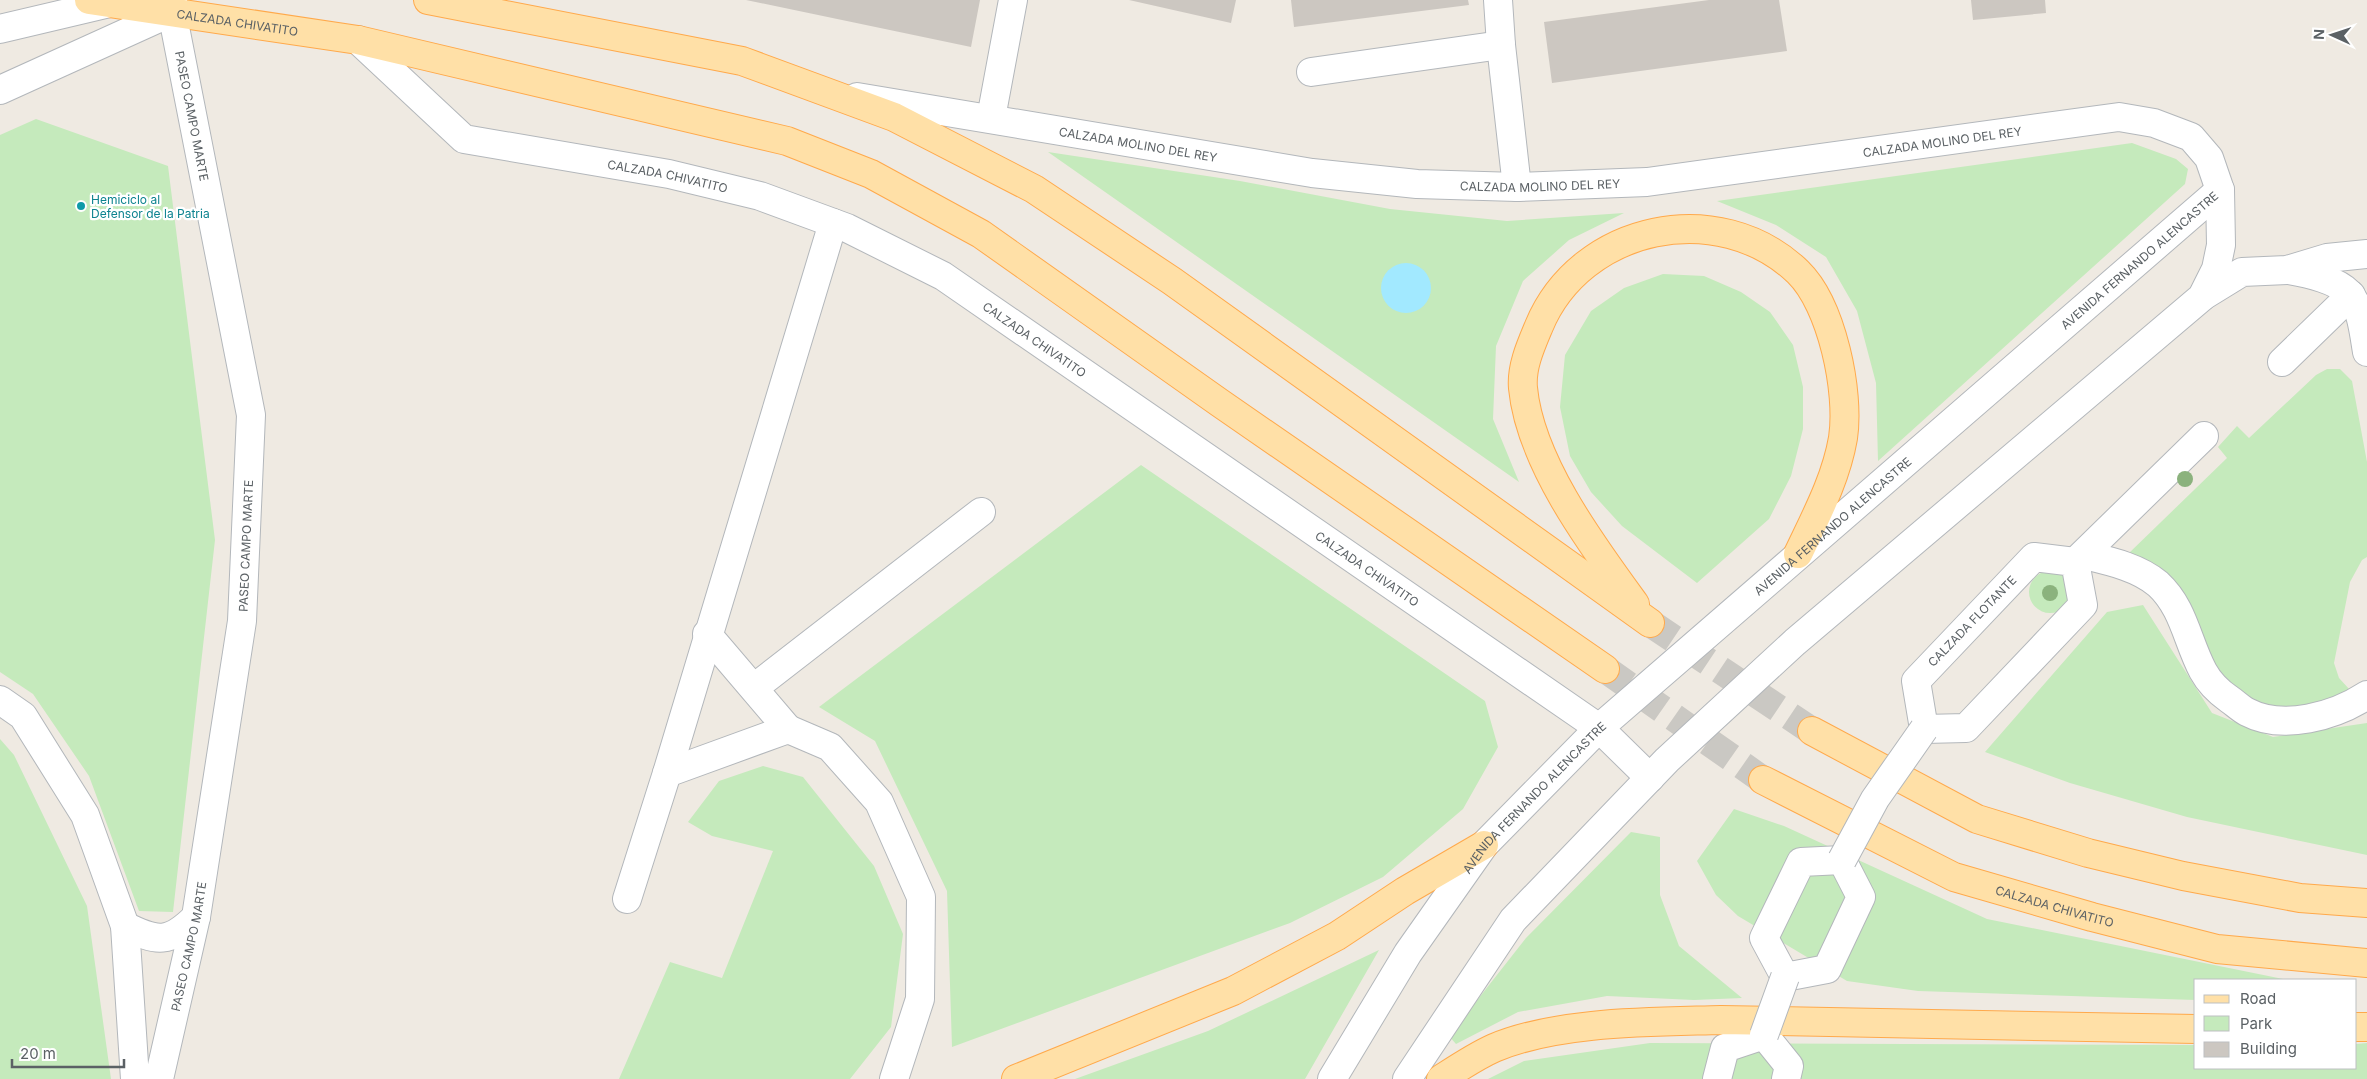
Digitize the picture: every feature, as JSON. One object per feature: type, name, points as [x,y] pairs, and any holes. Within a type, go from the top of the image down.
[{"type":"main road","points":[[428,0],[742,61],[894,117],[1034,190],[1172,281],[1650,623],[1592,542],[1544,460],[1533,434],[1523,386],[1528,354],[1544,315],[1561,289],[1582,267],[1614,246],[1634,237],[1664,230],[1695,228],[1725,232],[1754,241],[1800,273],[1820,305],[1835,344],[1841,375],[1844,406],[1843,437],[1828,492],[1798,554]]},
{"type":"main road","name":"CALZADA CHIVATITO","points":[[100,2],[172,6],[358,40],[787,141],[871,174],[981,234],[1220,403],[1605,669]]},
{"type":"main road","points":[[1812,731],[1977,818],[2088,853],[2183,876],[2300,898],[2367,903]]},
{"type":"main road","name":"CALZADA CHIVATITO","points":[[1763,780],[1954,877],[2092,917],[2217,949],[2367,963]]},
{"type":"main road","points":[[1016,1079],[1233,991],[1337,936],[1405,891],[1484,845]]},
{"type":"main road","points":[[1441,1079],[1495,1048],[1546,1033],[1659,1022],[1722,1020],[2194,1029]]},
{"type":"street","points":[[991,118],[1013,0]]},
{"type":"street","points":[[1498,0],[1501,45],[1517,187]]},
{"type":"street","name":"CALZADA CHIVATITO","points":[[0,29],[100,2]]},
{"type":"street","points":[[0,90],[172,6]]},
{"type":"street","name":"PASEO CAMPO MARTE","points":[[159,1079],[196,918],[242,622],[252,415],[172,6]]},
{"type":"street","name":"CALZADA CHIVATITO","points":[[358,40],[464,139],[669,174],[760,196],[847,228],[943,276],[1599,728],[1650,778]]},
{"type":"street","points":[[1311,72],[1501,45]]},
{"type":"street","name":"CALZADA MOLINO DEL REY","points":[[828,92],[1312,173],[1417,184],[1517,187],[1647,182],[2119,117],[2154,123],[2191,138],[2209,158],[2220,190]]},
{"type":"street","name":"AVENIDA FERNANDO ALENCASTRE","points":[[1407,1079],[1513,920],[1667,760],[1795,642],[2202,297],[2216,268],[2221,245],[2220,190]]},
{"type":"street","name":"AVENIDA FERNANDO ALENCASTRE","points":[[1332,1079],[1408,953],[1484,845],[1599,728],[1755,595],[1798,554],[2220,190]]},
{"type":"street","points":[[627,899],[833,223]]},
{"type":"street","points":[[2202,297],[2242,272],[2287,270],[2327,258],[2367,254]]},
{"type":"street","points":[[2287,270],[2327,279],[2351,295],[2362,325],[2367,352]]},
{"type":"street","points":[[2282,362],[2351,295]]},
{"type":"street","points":[[1842,860],[1875,799],[1924,729],[1966,728],[2083,605],[2080,559],[2204,436]]},
{"type":"street","points":[[754,688],[981,512]]},
{"type":"street","name":"CALZADA FLOTANTE","points":[[1924,729],[1916,681],[2034,557],[2080,559]]},
{"type":"street","points":[[2080,559],[2111,561],[2140,572],[2157,584],[2172,600],[2185,622],[2193,648],[2204,673],[2221,693],[2247,712],[2273,720],[2300,720],[2332,712],[2367,695]]},
{"type":"street","points":[[708,634],[788,728],[830,747],[879,802],[921,897],[920,999],[894,1079]]},
{"type":"street","points":[[0,700],[23,716],[85,815],[125,926],[135,1079]]},
{"type":"street","points":[[666,774],[788,728]]},
{"type":"street","points":[[1785,977],[1827,969],[1861,897],[1842,860]]},
{"type":"street","points":[[1764,1035],[1785,977],[1764,938],[1801,862],[1842,860]]},
{"type":"street","points":[[125,926],[144,935],[163,938],[180,933],[196,918]]},
{"type":"street","points":[[1717,1079],[1725,1048],[1764,1035]]},
{"type":"street","points":[[1764,1035],[1789,1066],[1786,1079]]},
{"type":"green space","points":[[36,119],[168,166],[215,540],[173,912],[139,911],[89,776],[33,694],[0,672],[0,135]]},
{"type":"green space","points":[[2132,143],[2176,159],[2188,169],[2185,184],[1878,461],[1876,383],[1857,311],[1826,257],[1776,225],[1717,201]]},
{"type":"green space","points":[[1048,152],[1240,181],[1390,209],[1507,221],[1624,213],[1569,240],[1523,281],[1496,346],[1493,419],[1519,482]]},
{"type":"green space","points":[[1663,274],[1704,276],[1741,292],[1770,312],[1793,345],[1803,387],[1803,429],[1791,476],[1769,519],[1697,583],[1622,526],[1591,492],[1570,456],[1560,407],[1565,355],[1591,311],[1624,288]]},
{"type":"green space","points":[[2327,369],[2340,369],[2352,381],[2367,462],[2367,557],[2362,560],[2350,582],[2334,663],[2339,678],[2350,690],[2308,709],[2265,707],[2226,685],[2166,575],[2153,564],[2127,555],[2227,458],[2218,447],[2237,426],[2249,438],[2316,375]]},
{"type":"green space","points":[[1141,465],[1485,701],[1498,747],[1463,809],[1383,877],[1290,923],[952,1047],[947,891],[875,741],[819,707]]},
{"type":"green space","points":[[2046,571],[2054,571],[2065,577],[2071,592],[2065,607],[2054,613],[2046,613],[2035,607],[2029,596],[2029,588],[2035,577]]},
{"type":"green space","points":[[2143,605],[2212,713],[2273,737],[2367,723],[2367,855],[2187,817],[2070,783],[1985,752],[2107,612]]},
{"type":"green space","points":[[0,739],[14,755],[87,906],[111,1079],[0,1079]]},
{"type":"green space","points":[[763,766],[803,777],[874,866],[903,934],[891,1027],[850,1079],[619,1079],[670,962],[722,978],[773,851],[712,836],[688,822],[719,781]]},
{"type":"green space","points":[[1734,809],[1784,826],[1987,919],[2283,979],[2194,979],[2194,1000],[1918,991],[1847,981],[1738,916],[1716,895],[1697,861]]},
{"type":"green space","points":[[1631,832],[1660,837],[1660,895],[1679,946],[1742,998],[1694,1000],[1607,996],[1518,1012],[1456,1044],[1449,1036],[1526,938]]},
{"type":"green space","points":[[1379,950],[1305,1079],[1075,1079],[1208,1031]]},
{"type":"green space","points":[[1650,1043],[2194,1045],[2194,1069],[2357,1069],[2357,1044],[2367,1043],[2367,1079],[1488,1079],[1524,1061]]},
{"type":"water","points":[[1401,263],[1411,263],[1424,270],[1431,283],[1431,293],[1424,306],[1411,313],[1401,313],[1392,309],[1385,302],[1381,293],[1381,283],[1385,274],[1392,267]]},
{"type":"building","points":[[746,0],[980,0],[971,47]]},
{"type":"building","points":[[1129,0],[1236,0],[1231,23]]},
{"type":"building","points":[[1291,0],[1468,0],[1469,5],[1294,27]]},
{"type":"building","points":[[1709,0],[1779,0],[1787,51],[1552,83],[1544,22]]},
{"type":"building","points":[[1971,0],[2045,0],[2046,13],[1973,20]]},
{"type":"tunnel","points":[[1650,623],[1812,731]]},
{"type":"tunnel","points":[[1605,669],[1763,780]]},
{"type":"place","name":"Hemiciclo al Defensor de la Patria","points":[[81,206]]}]
